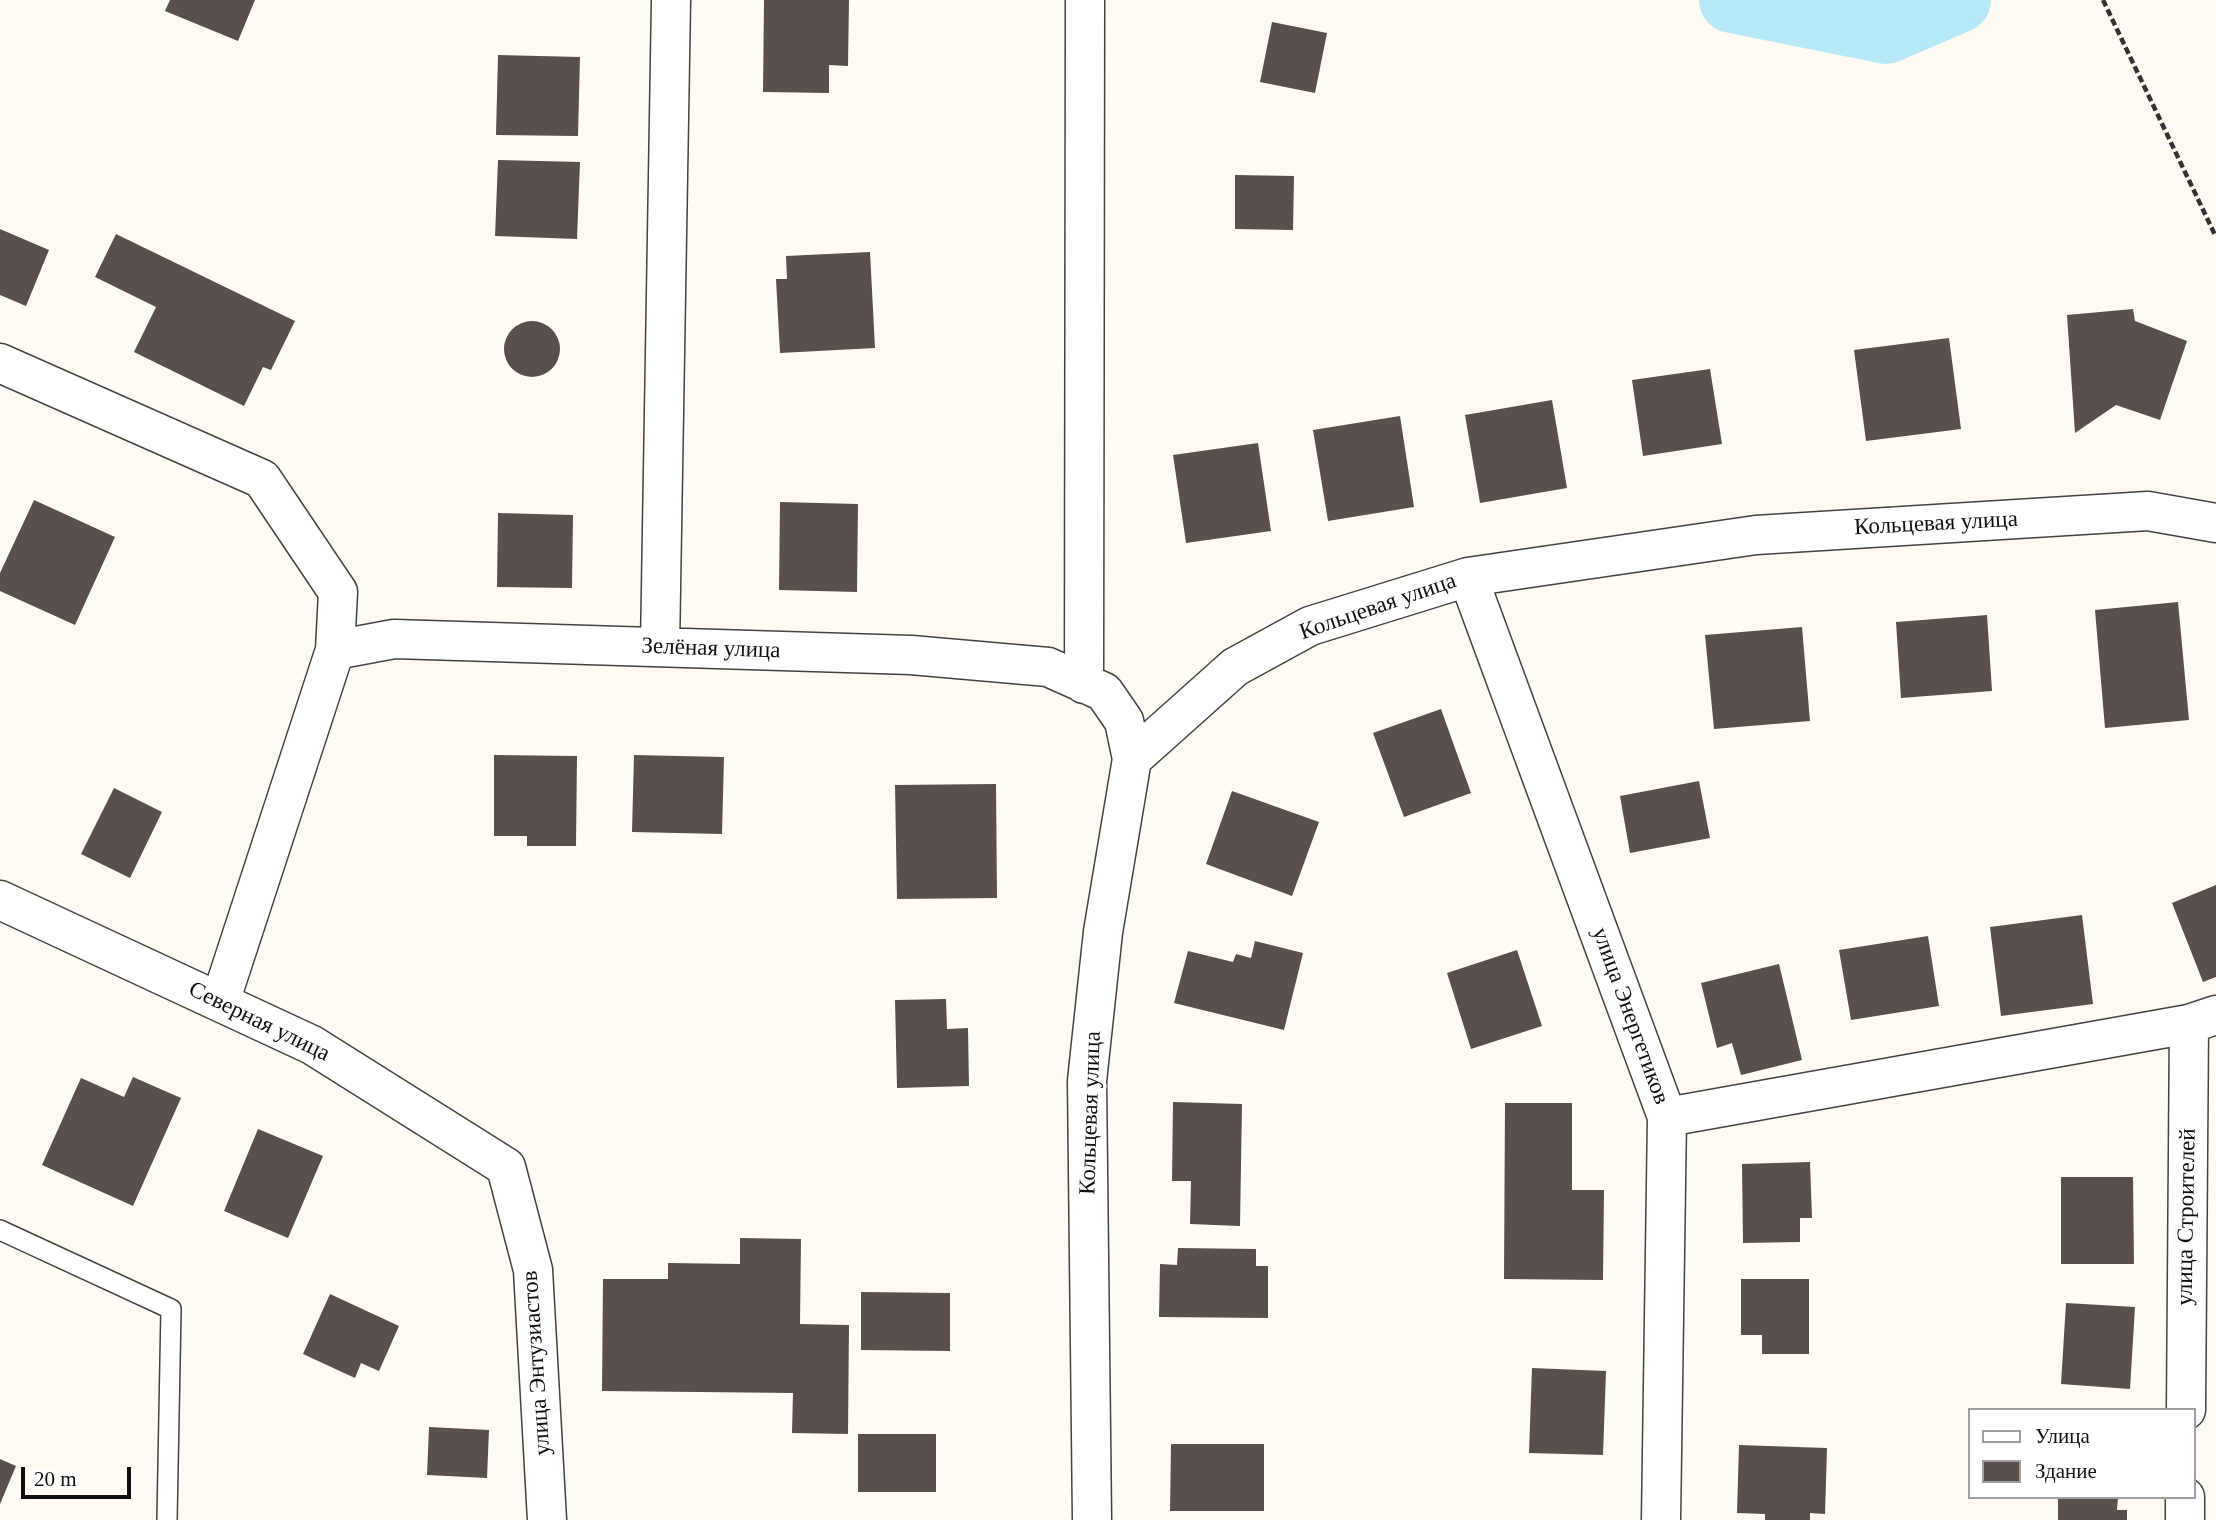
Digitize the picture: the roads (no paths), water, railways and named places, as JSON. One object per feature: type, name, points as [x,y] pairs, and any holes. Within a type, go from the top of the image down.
[{"type":"street","points":[[660,647],[671,0]]},
{"type":"street","points":[[1084,684],[1085,0]]},
{"type":"street","points":[[0,363],[262,479],[338,592],[335,650],[220,1002]]},
{"type":"street","name":"Кольцевая улица","points":[[1092,1520],[1087,1081],[1103,932],[1132,759],[1235,667],[1311,626],[1468,577],[1756,535],[2148,511],[2216,523]]},
{"type":"street","name":"улица Энергетиков","points":[[1468,577],[1667,1117],[1661,1520]]},
{"type":"street","name":"Зелёная улица","points":[[335,650],[394,639],[911,655],[1048,667],[1104,692],[1124,721],[1132,759]]},
{"type":"street","name":"Северная улица","points":[[0,900],[312,1045],[506,1167]]},
{"type":"street","points":[[1667,1117],[2203,1019]]},
{"type":"street","name":"улица Строителей","points":[[2186,1408],[2203,1019]]},
{"type":"street","name":"улица Энтузиастов","points":[[506,1167],[533,1270],[547,1520]]},
{"type":"street","points":[[2185,1499],[2185,1520]]},
{"type":"lane","points":[[0,1230],[171,1309],[167,1520]]},
{"type":"waterway","points":[[1732,0],[1886,31],[1958,0]]}]
